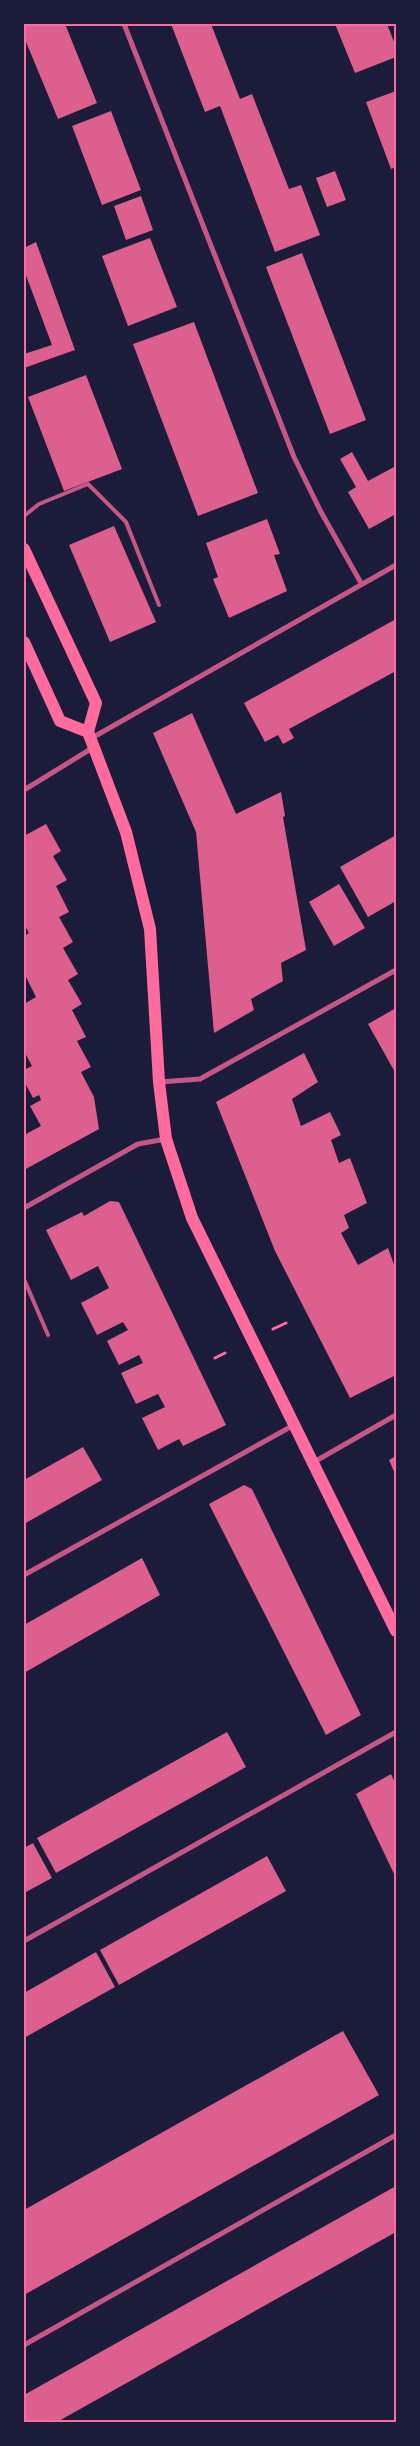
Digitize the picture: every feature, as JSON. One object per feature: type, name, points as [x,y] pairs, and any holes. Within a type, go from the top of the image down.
[{"type":"main road","points":[[24,549],[96,703],[91,739],[126,832],[150,928],[160,1082],[166,1139],[192,1218],[396,1631]]},
{"type":"main road","points":[[24,642],[60,721],[91,739]]},
{"type":"street","points":[[124,24],[294,457],[321,512],[361,584]]},
{"type":"street","points":[[24,790],[91,739],[396,565]]},
{"type":"street","points":[[160,1082],[200,1080],[396,970]]},
{"type":"street","points":[[24,1208],[138,1144],[166,1139]]},
{"type":"street","points":[[313,1462],[396,1415]]},
{"type":"street","points":[[24,1575],[294,1425]]},
{"type":"street","points":[[24,1941],[396,1732]]},
{"type":"street","points":[[24,2345],[396,2135]]},
{"type":"lane","points":[[24,516],[39,504],[88,484],[126,522],[158,605]]},
{"type":"lane","points":[[24,1280],[48,1335]]},
{"type":"path","points":[[272,1329],[286,1323]]},
{"type":"path","points":[[215,1358],[225,1353]]},
{"type":"building","points":[[24,24],[65,24],[97,103],[58,119],[24,37]]},
{"type":"building","points":[[171,24],[211,24],[240,99],[252,94],[289,189],[301,185],[320,235],[275,252],[220,106],[205,112]]},
{"type":"building","points":[[335,24],[387,24],[396,47],[396,57],[355,73]]},
{"type":"building","points":[[396,91],[396,167],[391,169],[366,102]]},
{"type":"building","points":[[111,111],[141,190],[102,205],[72,126]]},
{"type":"building","points":[[335,171],[346,200],[327,207],[316,178]]},
{"type":"building","points":[[141,196],[153,230],[126,240],[114,206]]},
{"type":"building","points":[[150,238],[177,307],[128,326],[102,256]]},
{"type":"building","points":[[36,242],[75,350],[24,368],[24,354],[52,345],[24,270],[24,248]]},
{"type":"building","points":[[302,253],[366,420],[330,434],[266,267]]},
{"type":"building","points":[[194,322],[258,493],[198,516],[133,344]]},
{"type":"building","points":[[86,375],[122,469],[64,491],[28,397]]},
{"type":"building","points":[[352,452],[368,481],[396,466],[396,514],[369,529],[348,492],[356,487],[340,459]]},
{"type":"building","points":[[267,519],[280,554],[274,555],[287,591],[229,618],[213,579],[218,577],[206,543]]},
{"type":"building","points":[[114,526],[156,622],[110,642],[69,545]]},
{"type":"building","points":[[396,619],[396,671],[289,729],[294,738],[283,744],[278,735],[265,742],[244,703]]},
{"type":"building","points":[[192,713],[236,814],[281,792],[285,816],[283,817],[306,950],[281,963],[283,981],[251,999],[254,1010],[214,1033],[196,832],[153,733]]},
{"type":"building","points":[[46,824],[61,851],[53,856],[67,880],[56,886],[69,912],[59,917],[73,942],[63,948],[78,974],[68,980],[82,1004],[72,1010],[86,1037],[77,1041],[91,1067],[81,1072],[94,1097],[99,1129],[24,1170],[24,1135],[41,1126],[30,1106],[41,1100],[39,1095],[33,1098],[24,1081],[24,1070],[32,1066],[24,1051],[24,1004],[36,997],[24,973],[24,936],[29,933],[24,924],[24,836]]},
{"type":"building","points":[[396,835],[396,901],[368,917],[340,867]]},
{"type":"building","points":[[339,884],[365,928],[334,946],[309,902]]},
{"type":"building","points":[[396,1008],[396,1074],[368,1024]]},
{"type":"building","points":[[304,1053],[318,1082],[292,1099],[301,1126],[330,1112],[341,1135],[331,1140],[339,1163],[350,1158],[367,1203],[344,1215],[349,1228],[341,1233],[358,1265],[388,1248],[396,1270],[396,1375],[350,1398],[275,1251],[216,1102]]},
{"type":"building","points":[[110,1201],[119,1202],[226,1425],[183,1446],[179,1439],[158,1450],[142,1418],[165,1407],[158,1394],[136,1404],[121,1373],[143,1363],[139,1355],[119,1365],[107,1341],[128,1330],[123,1322],[97,1335],[81,1303],[109,1288],[98,1266],[71,1280],[46,1230],[82,1212],[84,1216]]},
{"type":"building","points":[[83,1447],[102,1480],[24,1524],[24,1480]]},
{"type":"building","points":[[396,1456],[396,1476],[389,1460]]},
{"type":"building","points":[[244,1485],[252,1489],[361,1715],[326,1735],[209,1504]]},
{"type":"building","points":[[142,1558],[160,1595],[24,1673],[24,1625]]},
{"type":"building","points":[[227,1732],[246,1767],[56,1873],[37,1838]]},
{"type":"building","points":[[391,1774],[396,1785],[396,1878],[356,1794]]},
{"type":"building","points":[[33,1843],[52,1878],[24,1893],[24,1848]]},
{"type":"building","points":[[267,1856],[286,1891],[119,1985],[100,1950]]},
{"type":"building","points":[[96,1952],[115,1987],[24,2038],[24,1993]]},
{"type":"building","points":[[343,2031],[379,2095],[24,2295],[24,2210]]},
{"type":"building","points":[[396,2186],[396,2232],[57,2422],[24,2422],[24,2395]]}]
